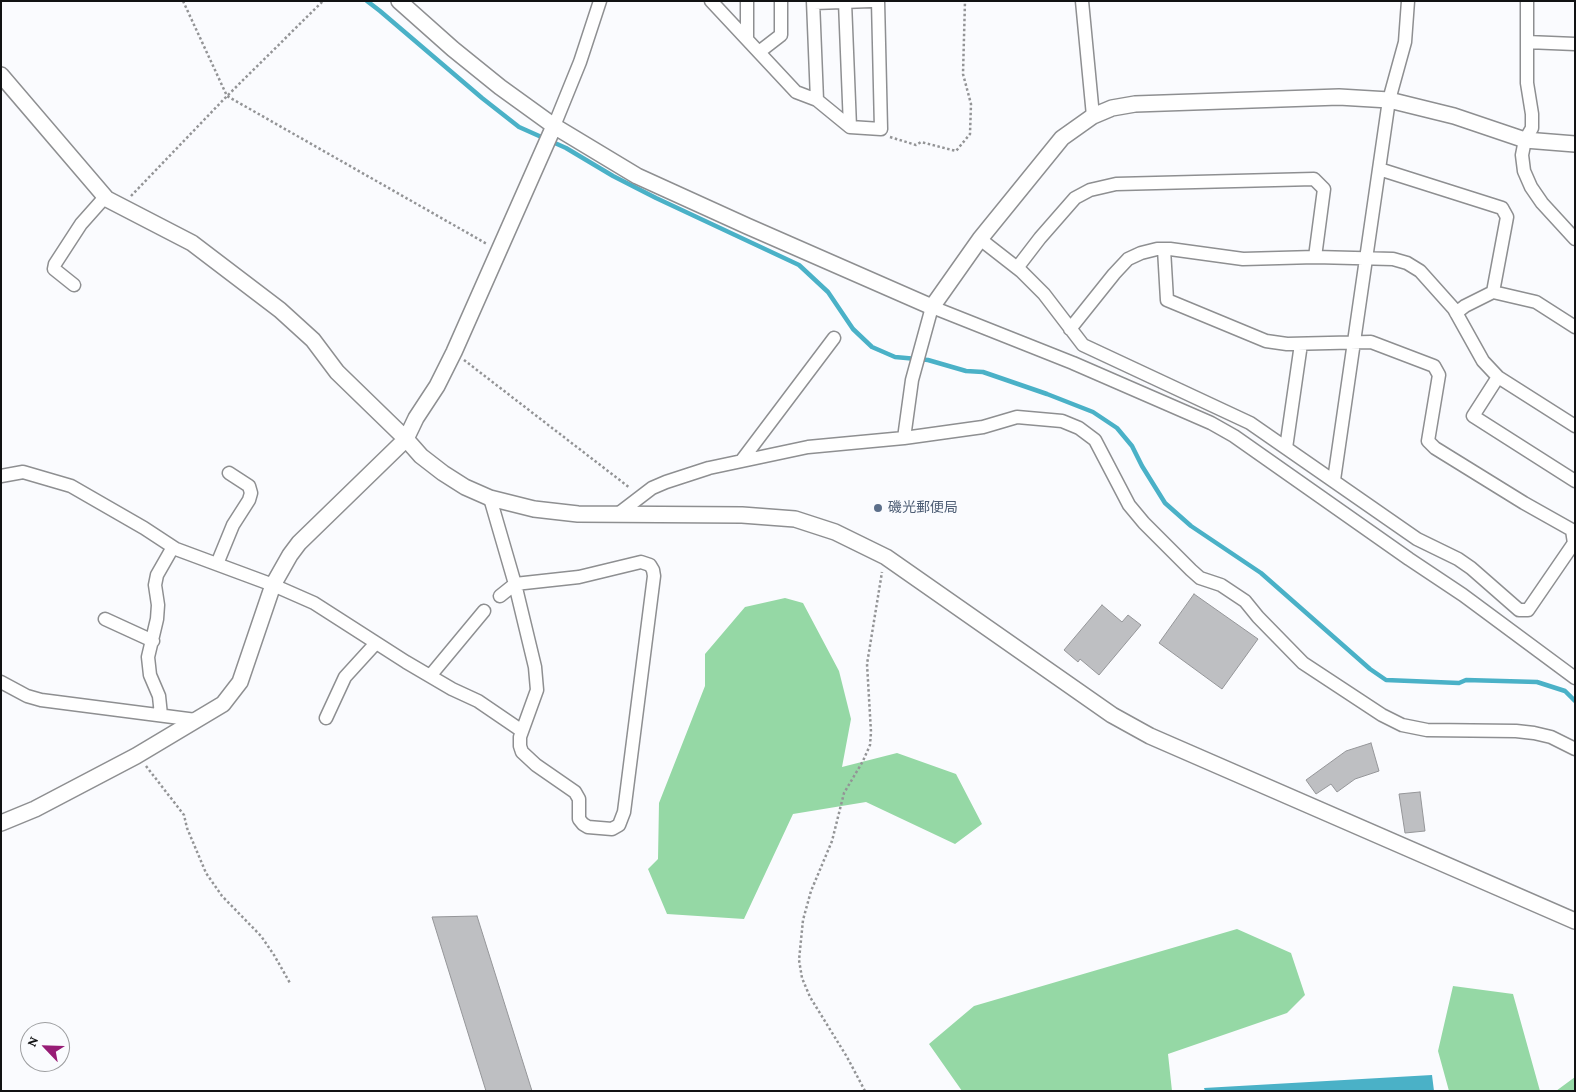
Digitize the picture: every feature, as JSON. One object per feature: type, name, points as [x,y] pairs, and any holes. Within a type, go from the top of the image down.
[{"type":"street","points":[[399,1],[551,134],[747,226],[932,307],[1073,363],[1211,423],[1234,436],[1408,559],[1463,595],[1575,678]]},
{"type":"street","points":[[1,823],[35,809],[138,755],[223,704],[240,682],[273,585],[290,555],[299,543],[406,439],[416,418],[437,386],[551,134],[580,62],[600,1]]},
{"type":"street","points":[[711,1],[796,92],[817,100],[850,127],[881,128],[878,1]]},
{"type":"street","points":[[747,1],[747,39]]},
{"type":"street","points":[[759,52],[781,35],[781,1]]},
{"type":"street","points":[[817,100],[814,2],[871,1]]},
{"type":"street","points":[[1082,1],[1093,116]]},
{"type":"street","points":[[1334,480],[1389,100],[1404,42],[1408,1]]},
{"type":"street","points":[[1527,1],[1527,83],[1532,128],[1525,140],[1522,163],[1531,187],[1542,203],[1575,239]]},
{"type":"street","points":[[845,2],[850,127]]},
{"type":"street","points":[[1527,42],[1575,44]]},
{"type":"street","points":[[1,76],[105,197],[120,207],[192,243],[280,310],[312,340],[337,372],[406,439],[420,456],[464,487],[490,498],[534,509],[578,514],[742,515],[795,519],[835,532],[886,557],[1112,716],[1150,736],[1575,921]]},
{"type":"street","points":[[904,438],[912,380],[932,307],[980,240],[1062,138],[1093,116],[1112,108],[1135,104],[1339,97],[1389,100],[1454,116],[1525,140],[1575,144]]},
{"type":"street","points":[[1379,169],[1502,208],[1507,217],[1493,292]]},
{"type":"street","points":[[1017,268],[1075,198],[1096,188],[1116,184],[1314,179],[1324,189],[1315,257]]},
{"type":"street","points":[[74,284],[54,268],[55,264],[81,224],[105,197]]},
{"type":"street","points":[[980,240],[1017,268],[1044,294],[1083,345],[1250,423],[1417,539],[1458,559],[1471,568],[1519,610],[1528,610],[1574,543],[1572,530],[1467,468],[1435,448],[1428,441],[1439,375],[1434,366],[1371,342],[1302,344],[1280,343],[1253,338],[1167,300],[1164,248]]},
{"type":"street","points":[[1070,329],[1128,259],[1157,248],[1243,259],[1315,257],[1393,259],[1407,263],[1420,271],[1456,313],[1483,361],[1498,377],[1575,426]]},
{"type":"street","points":[[1456,313],[1465,306],[1493,292],[1536,302],[1575,327]]},
{"type":"street","points":[[742,460],[834,338]]},
{"type":"street","points":[[1286,448],[1302,344]]},
{"type":"street","points":[[1498,377],[1473,416],[1575,481]]},
{"type":"street","points":[[618,514],[652,488],[709,468],[742,460],[808,447],[904,438],[983,427],[1017,417],[1062,421],[1079,428],[1095,440],[1129,505],[1144,523],[1191,570],[1200,578],[1221,586],[1245,601],[1302,663],[1382,716],[1402,725],[1427,730],[1516,730],[1534,733],[1551,737],[1575,749]]},
{"type":"street","points":[[1,476],[23,472],[71,486],[173,547],[273,585],[314,603],[430,676],[478,701],[522,731]]},
{"type":"street","points":[[217,564],[233,525],[249,500],[251,493],[249,486],[230,473]]},
{"type":"street","points":[[490,498],[515,584],[535,667],[537,690],[520,737],[522,752],[536,765],[576,792],[579,799],[579,819],[582,824],[612,829],[619,825],[624,812],[654,576],[650,565],[641,562],[579,577],[515,584],[500,596]]},
{"type":"street","points":[[161,715],[159,696],[150,675],[148,657],[158,612],[155,586],[156,575],[173,547]]},
{"type":"street","points":[[430,676],[484,611]]},
{"type":"street","points":[[105,619],[153,641]]},
{"type":"street","points":[[326,718],[345,677],[376,643]]},
{"type":"street","points":[[1,682],[27,696],[41,700],[196,720]]},
{"type":"path","points":[[183,1],[227,96],[499,251]]},
{"type":"path","points":[[120,207],[227,96],[323,1]]},
{"type":"path","points":[[881,128],[887,136],[916,145],[921,142],[956,151],[970,134],[971,104],[963,74],[965,1]]},
{"type":"path","points":[[454,352],[625,485],[642,496]]},
{"type":"path","points":[[865,1091],[847,1057],[810,998],[802,978],[798,960],[803,920],[811,891],[832,841],[844,793],[870,745],[872,732],[867,664],[879,585],[886,557]]},
{"type":"path","points":[[138,755],[184,815],[187,828],[206,873],[222,896],[265,942],[290,983]]},
{"type":"green space","points":[[785,598],[803,603],[839,671],[851,719],[842,767],[897,753],[956,774],[982,824],[955,844],[866,802],[793,814],[744,919],[667,914],[648,869],[658,859],[659,803],[705,686],[705,654],[745,607]]},
{"type":"green space","points":[[1237,929],[1291,953],[1305,995],[1287,1013],[1168,1054],[1172,1091],[962,1091],[929,1044],[974,1006]]},
{"type":"green space","points":[[1453,986],[1513,994],[1540,1091],[1449,1091],[1438,1051]]},
{"type":"green space","points":[[1575,1077],[1575,1091],[1556,1091]]},
{"type":"water","points":[[1432,1075],[1434,1091],[1205,1091],[1204,1088]]},
{"type":"building","points":[[1194,594],[1258,639],[1222,689],[1159,643]]},
{"type":"building","points":[[1102,605],[1122,622],[1128,615],[1141,625],[1099,675],[1080,659],[1078,662],[1064,650]]},
{"type":"building","points":[[1371,743],[1379,771],[1355,779],[1337,792],[1331,784],[1316,794],[1306,780],[1346,751]]},
{"type":"building","points":[[1420,792],[1425,831],[1405,833],[1399,794]]},
{"type":"building","points":[[477,916],[532,1091],[486,1091],[432,917]]},
{"type":"waterway","points":[[367,1],[519,127],[566,148],[613,176],[656,198],[799,265],[828,292],[853,329],[872,347],[895,357],[928,360],[966,371],[983,372],[1093,412],[1117,428],[1132,446],[1165,503],[1191,526],[1261,573],[1370,669],[1386,680],[1459,683],[1466,680],[1537,682],[1565,691],[1575,701]]},
{"type":"place","name":"磯光郵便局","points":[[878,508]]}]
